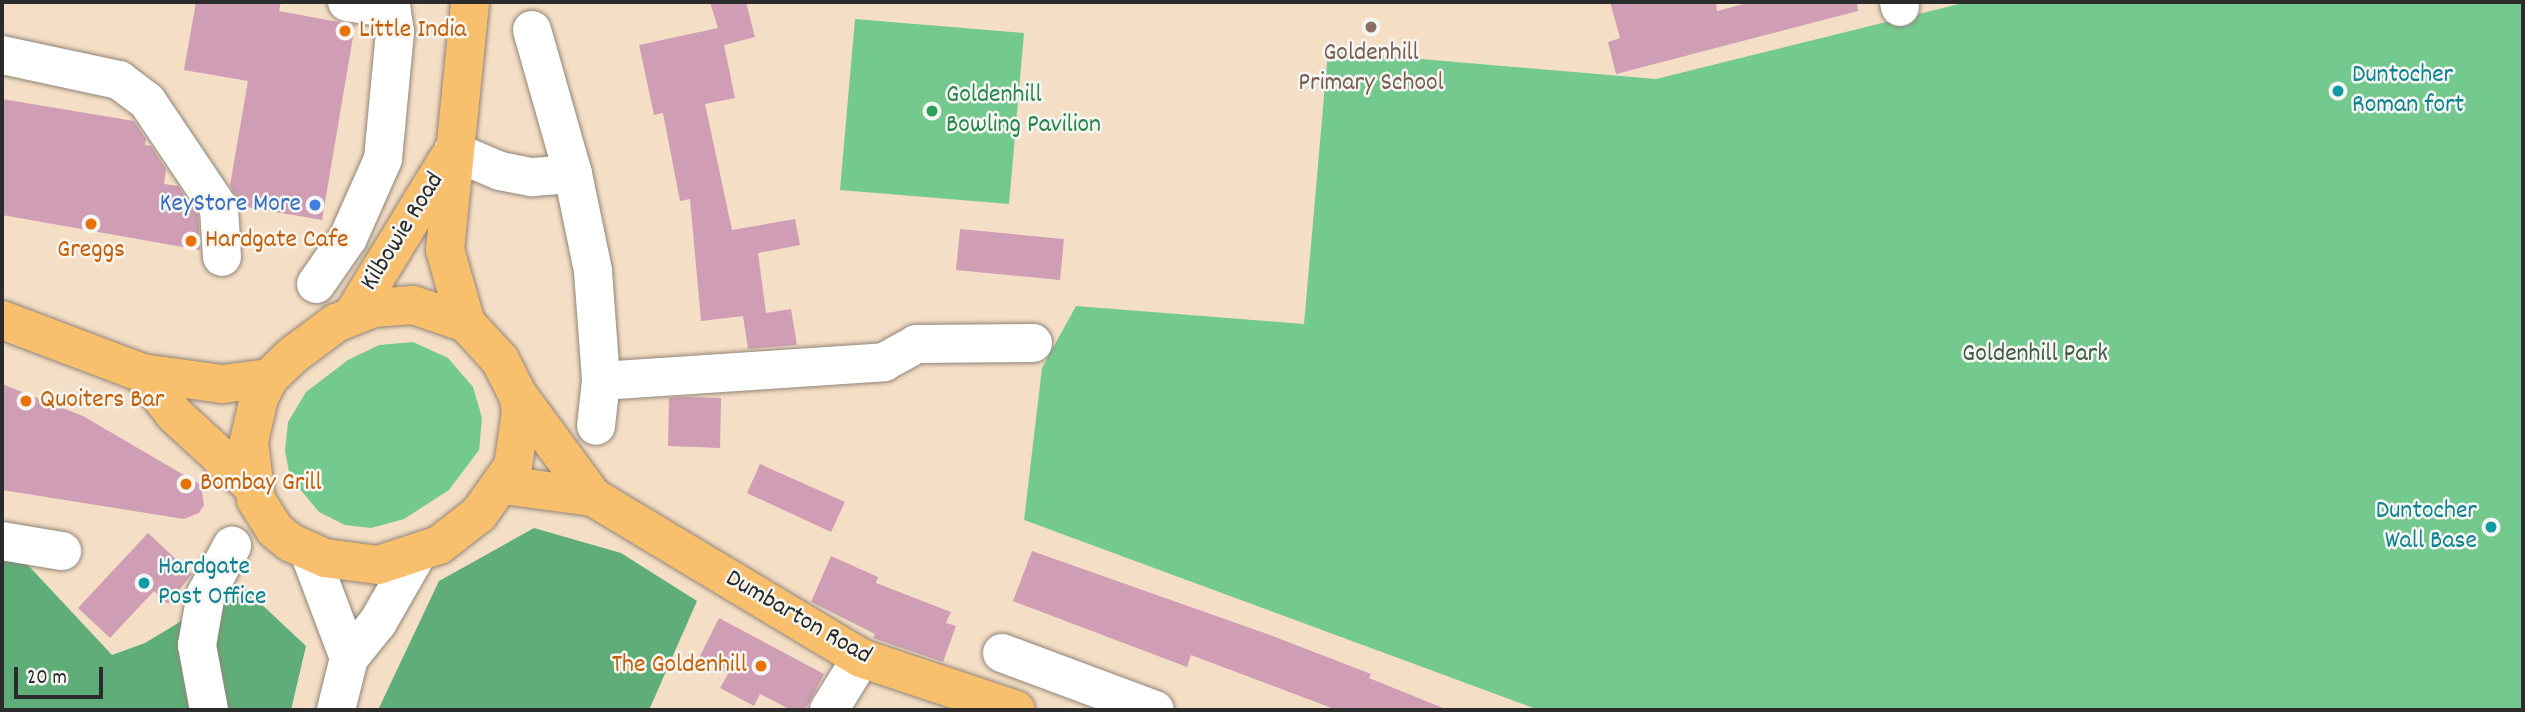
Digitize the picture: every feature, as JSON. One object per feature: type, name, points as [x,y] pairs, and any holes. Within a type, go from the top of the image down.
[{"type":"main road","name":"Kilbowie Road","points":[[466,323],[445,250],[453,151],[466,74],[470,2]]},
{"type":"main road","name":"Kilbowie Road","points":[[354,313],[453,151]]},
{"type":"main road","points":[[251,485],[252,419],[270,378],[318,334],[354,313],[414,305],[466,323],[500,360],[518,395],[593,497]]},
{"type":"main road","points":[[2,320],[142,373],[222,384],[270,378]]},
{"type":"main road","points":[[142,373],[175,415],[251,485],[275,530],[309,552],[359,565],[415,556],[460,531],[503,485],[519,447],[518,395]]},
{"type":"main road","points":[[503,485],[593,497]]},
{"type":"main road","name":"Dumbarton Road","points":[[593,497],[861,658],[1016,710]]},
{"type":"street","points":[[316,284],[348,238],[383,159],[392,96],[390,5],[348,2]]},
{"type":"street","points":[[532,30],[573,174],[593,271],[601,381],[596,426]]},
{"type":"street","points":[[2,55],[119,80],[147,101],[219,208],[222,257]]},
{"type":"street","points":[[453,151],[500,171],[532,177],[573,174]]},
{"type":"street","points":[[601,381],[884,362],[916,344],[1033,343]]},
{"type":"street","points":[[2,541],[62,551]]},
{"type":"street","points":[[209,710],[197,645],[206,594],[232,546]]},
{"type":"street","points":[[309,552],[349,658]]},
{"type":"street","points":[[336,710],[349,658],[378,622],[415,556]]},
{"type":"street","points":[[1002,653],[1155,710]]},
{"type":"street","points":[[829,710],[861,658]]},
{"type":"green space","name":"Goldenhill Park","points":[[1967,2],[2523,2],[2523,710],[1539,710],[1024,520],[1042,368],[1076,306],[1304,324],[1328,51],[1656,79]]},
{"type":"green space","name":"Goldenhill Bowling Pavilion","points":[[855,19],[1024,33],[1009,204],[840,190]]},
{"type":"green space","points":[[413,342],[448,358],[473,387],[482,418],[479,450],[449,490],[404,519],[371,528],[345,525],[319,512],[290,477],[285,451],[288,422],[306,392],[348,360],[379,345]]},
{"type":"green space","points":[[534,528],[621,553],[697,601],[649,710],[378,710],[439,581]]},
{"type":"green space","points":[[2,557],[26,563],[112,655],[145,643],[241,585],[306,646],[291,710],[2,710]]},
{"type":"building","points":[[196,2],[281,2],[279,11],[355,25],[322,220],[241,206],[230,185],[248,81],[184,70]]},
{"type":"building","points":[[710,2],[746,2],[755,37],[724,45],[735,98],[705,104],[732,230],[795,219],[800,245],[758,253],[766,313],[791,309],[797,345],[748,349],[743,316],[701,321],[690,199],[680,201],[663,113],[654,115],[639,45],[718,28]]},
{"type":"building","points":[[1610,2],[1716,2],[1717,11],[1751,2],[1857,2],[1858,11],[1616,74],[1608,42],[1620,38]]},
{"type":"building","points":[[2,99],[134,121],[146,139],[145,145],[151,146],[166,169],[164,184],[178,186],[198,215],[200,250],[2,215]]},
{"type":"building","points":[[960,229],[1064,239],[1060,280],[956,270]]},
{"type":"building","points":[[2,384],[83,416],[201,485],[204,505],[199,513],[184,519],[2,490]]},
{"type":"building","points":[[669,398],[721,398],[720,448],[668,446]]},
{"type":"building","points":[[760,464],[845,502],[831,532],[747,493]]},
{"type":"building","name":"Hardgate Post Office","points":[[148,533],[192,574],[168,604],[154,591],[110,638],[78,608]]},
{"type":"building","points":[[1032,551],[1270,635],[1371,674],[1369,678],[1448,710],[1337,710],[1191,655],[1187,667],[1013,601]]},
{"type":"building","points":[[831,556],[878,577],[876,583],[951,612],[946,623],[956,626],[943,662],[873,638],[875,634],[811,602]]},
{"type":"building","name":"The Goldenhill","points":[[719,618],[824,674],[805,710],[791,710],[760,694],[754,706],[720,688],[728,674],[699,658]]},
{"type":"place","name":"Goldenhill Primary School","points":[[1371,27]]},
{"type":"place","name":"Little India","points":[[345,31]]},
{"type":"place","name":"Duntocher Roman fort","points":[[2338,91]]},
{"type":"place","name":"Goldenhill Bowling Pavilion","points":[[932,111]]},
{"type":"place","name":"KeyStore More","points":[[315,205]]},
{"type":"place","name":"Greggs","points":[[91,224]]},
{"type":"place","name":"Hardgate Cafe","points":[[191,241]]},
{"type":"place","name":"Quoiters Bar","points":[[26,401]]},
{"type":"place","name":"Bombay Grill","points":[[186,484]]},
{"type":"place","name":"Duntocher Wall Base","points":[[2491,527]]},
{"type":"place","name":"Hardgate Post Office","points":[[144,583]]},
{"type":"place","name":"The Goldenhill","points":[[761,666]]}]
